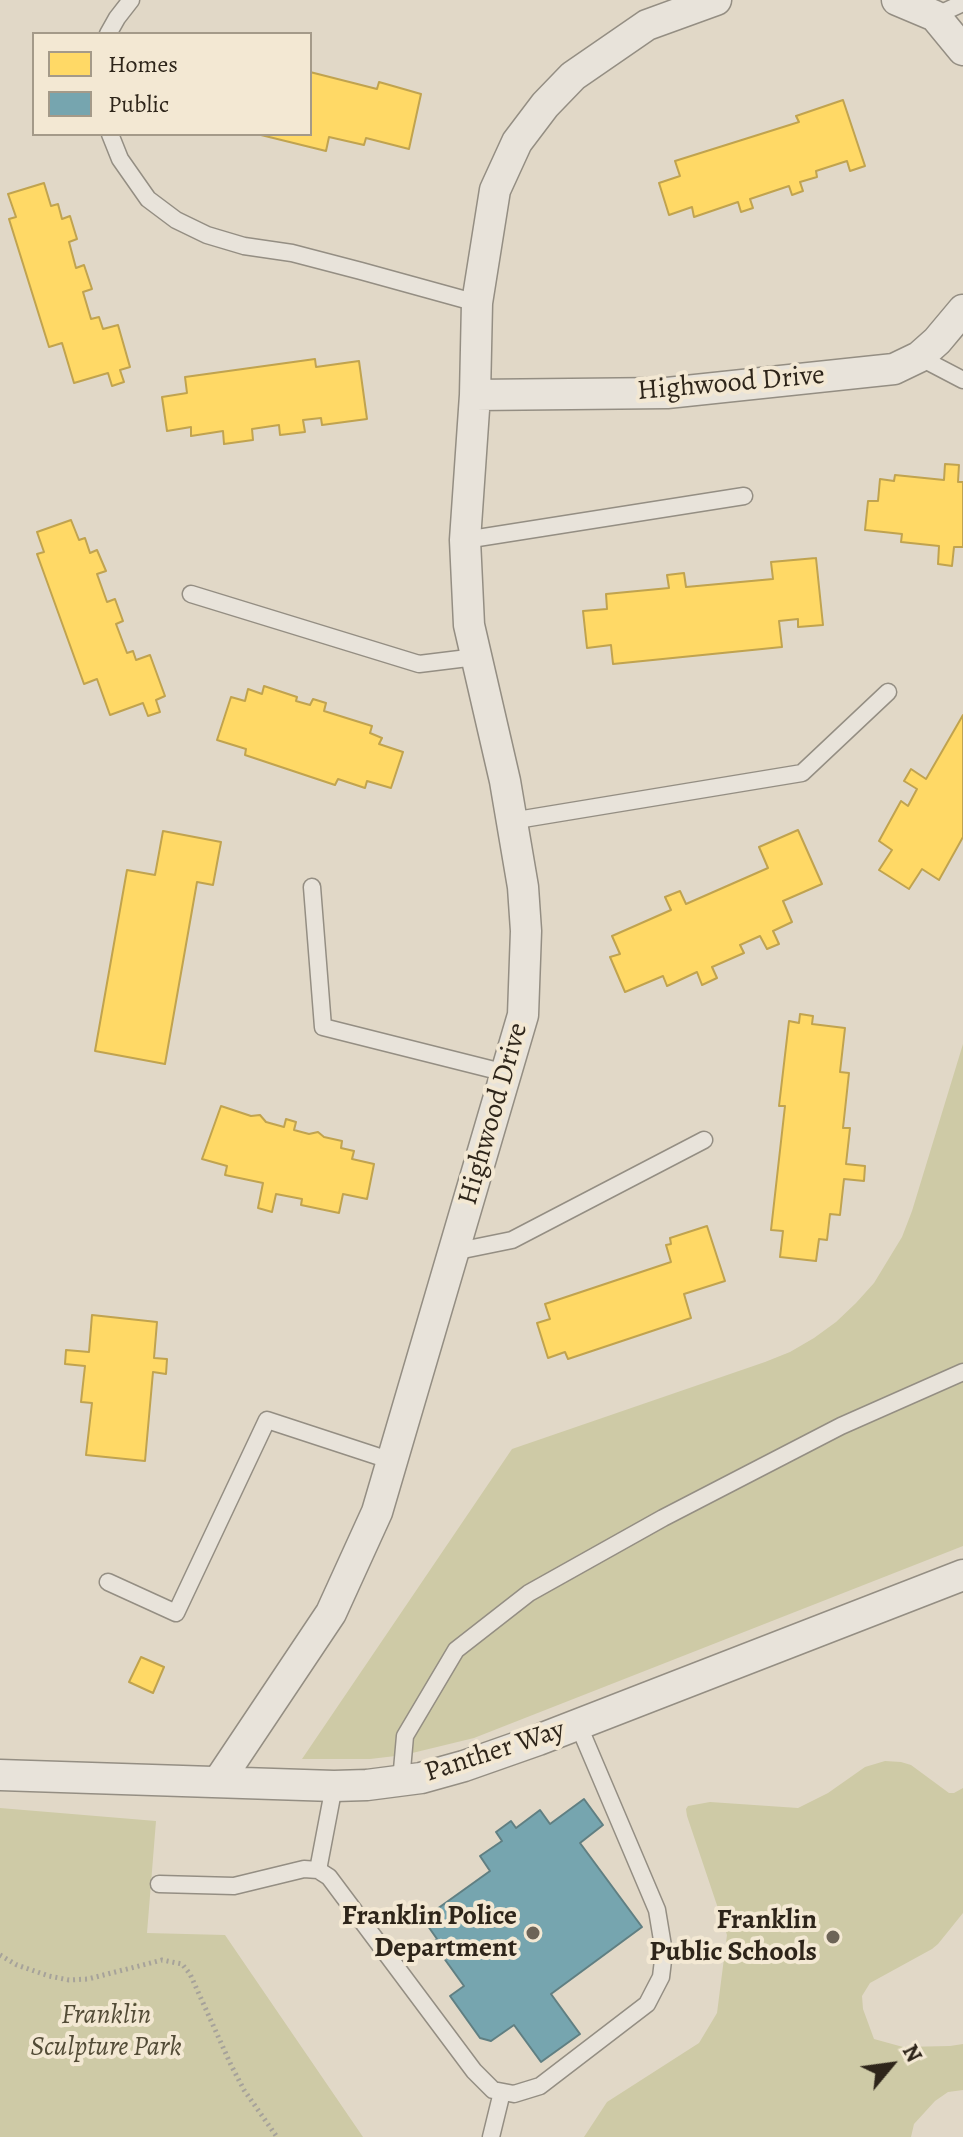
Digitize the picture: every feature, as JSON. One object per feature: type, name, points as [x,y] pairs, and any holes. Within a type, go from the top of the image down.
[{"type":"street","name":"Highwood Drive","points":[[218,1782],[331,1613],[377,1512],[523,1015],[526,931],[523,887],[505,781],[469,625],[465,540],[475,395],[477,303],[495,190],[517,142],[545,105],[573,76],[647,25],[716,0]]},
{"type":"street","points":[[897,0],[935,16],[963,50]]},
{"type":"street","name":"Highwood Drive","points":[[475,395],[667,393],[894,369],[919,357],[963,310]]},
{"type":"street","name":"Panther Way","points":[[0,1775],[334,1786],[401,1781],[464,1766],[528,1744],[963,1575]]},
{"type":"lane","points":[[109,32],[131,0]]},
{"type":"lane","points":[[935,16],[963,3]]},
{"type":"lane","points":[[111,136],[120,159],[148,199],[176,220],[207,235],[244,246],[292,253],[477,303]]},
{"type":"lane","points":[[919,357],[963,380]]},
{"type":"lane","points":[[465,540],[744,496]]},
{"type":"lane","points":[[191,594],[419,664],[476,657]]},
{"type":"lane","points":[[511,821],[802,773],[888,692]]},
{"type":"lane","points":[[312,887],[323,1027],[506,1073]]},
{"type":"lane","points":[[453,1252],[512,1240],[704,1140]]},
{"type":"lane","points":[[401,1781],[405,1736],[456,1650],[529,1593],[663,1518],[841,1426],[963,1372]]},
{"type":"lane","points":[[108,1582],[176,1613],[267,1420],[392,1461]]},
{"type":"lane","points":[[159,1884],[234,1886],[304,1869],[318,1870],[329,1877],[474,2071],[493,2090],[514,2094],[540,2086],[647,2004],[661,1977],[664,1952],[657,1910],[578,1724]]},
{"type":"lane","points":[[318,1870],[334,1786]]},
{"type":"lane","points":[[491,2137],[502,2092]]},
{"type":"path","points":[[0,1955],[17,1965],[69,1980],[88,1979],[162,1960],[182,1964],[190,1974],[244,2090],[277,2137]]},
{"type":"green space","points":[[963,1044],[963,1546],[474,1738],[404,1755],[370,1759],[302,1759],[512,1449],[790,1352],[836,1322],[856,1303],[874,1283],[902,1237]]},
{"type":"green space","points":[[885,1761],[911,1765],[949,1793],[963,1788],[963,1913],[932,1949],[870,1983],[862,1996],[863,2009],[874,2039],[903,2047],[963,2044],[963,2090],[948,2092],[935,2101],[914,2124],[911,2137],[584,2137],[607,2102],[699,2043],[717,2013],[727,1935],[687,1816],[688,1806],[710,1802],[798,1808],[828,1793],[865,1767]]},
{"type":"green space","name":"Franklin Sculpture Park","points":[[0,1808],[156,1821],[147,1933],[225,1935],[363,2137],[0,2137]]},
{"type":"building: Homes","points":[[312,73],[377,89],[379,82],[421,94],[409,149],[366,138],[364,145],[329,137],[326,151],[265,136],[312,136]]},
{"type":"building: Homes","points":[[843,100],[865,166],[850,171],[847,161],[816,171],[817,177],[800,182],[803,191],[792,195],[789,186],[750,199],[753,208],[741,212],[738,202],[694,217],[692,207],[669,215],[659,183],[680,176],[675,161],[799,122],[796,116]]},
{"type":"building: Homes","points":[[44,183],[51,206],[58,204],[62,219],[70,216],[77,239],[69,242],[76,268],[84,265],[92,289],[83,292],[91,319],[99,317],[103,329],[118,325],[130,367],[120,370],[124,382],[112,386],[108,373],[74,383],[62,343],[49,347],[9,219],[16,217],[8,194]]},
{"type":"building: Homes","points":[[315,359],[316,367],[359,361],[367,419],[322,425],[321,418],[303,420],[305,432],[280,435],[279,425],[252,429],[253,440],[224,444],[223,431],[191,436],[191,427],[167,431],[162,397],[187,393],[185,377]]},
{"type":"building: Homes","points":[[945,464],[959,465],[958,482],[963,482],[963,547],[954,547],[952,566],[938,564],[939,546],[901,542],[902,534],[865,530],[868,501],[878,501],[880,479],[894,481],[895,475],[944,480]]},
{"type":"building: Homes","points":[[71,520],[79,540],[85,538],[90,553],[97,550],[106,571],[97,574],[107,602],[115,599],[123,621],[116,624],[127,653],[133,651],[136,660],[150,655],[165,696],[156,700],[160,712],[148,716],[143,703],[110,715],[97,679],[84,684],[37,554],[44,552],[37,532]]},
{"type":"building: Homes","points":[[816,558],[823,625],[798,627],[798,619],[779,621],[782,647],[613,664],[611,645],[587,648],[583,611],[607,609],[606,594],[669,588],[667,575],[684,573],[686,587],[773,579],[771,562]]},
{"type":"building: Homes","points":[[264,686],[297,697],[296,701],[310,705],[313,699],[326,703],[324,711],[372,726],[370,733],[382,738],[379,744],[403,752],[391,788],[367,781],[365,788],[338,779],[335,785],[245,755],[246,749],[217,740],[231,697],[245,701],[248,689],[262,694]]},
{"type":"building: Homes","points":[[963,715],[963,837],[939,880],[922,869],[909,889],[879,870],[892,850],[879,841],[901,801],[908,806],[917,789],[904,781],[911,769],[926,779]]},
{"type":"building: Homes","points":[[798,830],[822,884],[783,901],[792,922],[773,931],[779,944],[767,949],[760,936],[740,945],[744,953],[712,967],[717,978],[702,985],[697,972],[667,986],[663,976],[625,992],[610,957],[620,954],[612,936],[671,910],[665,897],[680,891],[686,904],[768,868],[759,847]]},
{"type":"building: Homes","points":[[163,831],[221,842],[213,885],[197,882],[165,1064],[95,1051],[127,870],[155,875]]},
{"type":"building: Homes","points":[[800,1014],[813,1016],[812,1024],[845,1028],[840,1072],[849,1073],[843,1128],[850,1128],[846,1164],[865,1166],[864,1181],[844,1179],[840,1215],[830,1214],[827,1240],[819,1239],[816,1261],[780,1257],[783,1231],[771,1230],[785,1106],[779,1106],[789,1021],[799,1023]]},
{"type":"building: Homes","points":[[221,1106],[251,1116],[260,1115],[266,1122],[284,1127],[286,1119],[296,1122],[294,1130],[309,1134],[318,1132],[324,1137],[342,1141],[341,1148],[354,1151],[352,1159],[374,1164],[367,1199],[343,1194],[339,1213],[301,1205],[302,1199],[276,1194],[272,1212],[258,1208],[263,1183],[225,1175],[227,1166],[202,1159]]},
{"type":"building: Homes","points":[[707,1226],[725,1281],[684,1294],[691,1318],[568,1359],[565,1352],[548,1358],[537,1323],[550,1319],[545,1304],[671,1262],[666,1245],[671,1244],[670,1238]]},
{"type":"building: Homes","points":[[92,1315],[157,1322],[154,1358],[167,1359],[166,1374],[153,1372],[145,1461],[86,1455],[92,1403],[81,1402],[85,1366],[65,1364],[66,1350],[89,1352]]},
{"type":"building: Homes","points":[[141,1657],[164,1667],[153,1693],[129,1682]]},
{"type":"building: Public","name":"Franklin Police Department","points":[[584,1799],[603,1825],[580,1843],[642,1927],[551,1994],[580,2034],[541,2062],[514,2025],[491,2041],[480,2038],[450,1996],[464,1986],[433,1943],[437,1939],[423,1919],[490,1871],[480,1856],[502,1841],[496,1832],[511,1821],[516,1828],[540,1810],[550,1824]]},
{"type":"place","name":"Franklin Police Department","points":[[533,1933]]},
{"type":"place","name":"Franklin Public Schools","points":[[833,1937]]}]
